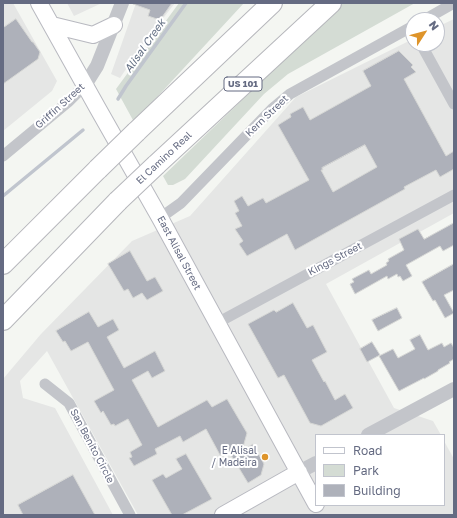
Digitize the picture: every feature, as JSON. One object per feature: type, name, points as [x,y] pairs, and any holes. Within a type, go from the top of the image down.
[{"type":"highway","name":"El Camino Real","points":[[3,320],[118,201],[331,3]]},
{"type":"highway","points":[[3,264],[98,169],[266,7]]},
{"type":"main road","name":"East Alisal Street","points":[[40,3],[84,85],[160,218],[315,502]]},
{"type":"main road","points":[[52,25],[93,35],[114,25]]},
{"type":"main road","points":[[223,515],[299,472]]},
{"type":"main road","name":"East Alisal Street","points":[[317,506],[322,515]]},
{"type":"street","name":"Griffin Street","points":[[3,156],[68,102],[84,85],[97,66],[122,3]]},
{"type":"street","points":[[439,12],[454,4]]},
{"type":"street","name":"Kern Street","points":[[160,218],[181,203],[272,110],[290,94],[405,31]]},
{"type":"street","points":[[425,52],[454,104]]},
{"type":"street","name":"Kings Street","points":[[217,323],[454,195]]},
{"type":"street","name":"San Benito Circle","points":[[45,384],[69,403],[130,515]]},
{"type":"street","points":[[370,434],[454,389]]},
{"type":"street","points":[[299,472],[315,464]]},
{"type":"shaded area","points":[[3,3],[13,3],[57,81],[52,91],[3,131]]},
{"type":"shaded area","points":[[67,3],[102,3],[74,16]]},
{"type":"shaded area","points":[[136,3],[175,3],[140,48],[120,78],[111,74]]},
{"type":"shaded area","points":[[454,19],[454,213],[326,284],[394,408],[433,421],[440,434],[315,434],[315,506],[445,506],[445,443],[454,459],[454,515],[138,515],[47,351],[20,381],[23,398],[55,408],[113,515],[3,515],[3,379],[41,334],[132,241],[190,216],[296,97],[405,43],[405,52],[445,52],[445,23]]},
{"type":"green space","points":[[179,3],[244,3],[134,122],[116,89]]},
{"type":"green space","points":[[343,3],[415,3],[288,74],[264,94],[185,179],[173,185],[168,185],[163,176]]},
{"type":"building","points":[[133,3],[172,3],[160,20],[148,16],[150,10]]},
{"type":"building","points":[[16,19],[40,52],[38,59],[3,84],[3,28]]},
{"type":"building","points":[[399,51],[413,65],[411,67],[416,72],[404,79],[446,156],[454,151],[454,169],[440,177],[436,170],[404,187],[405,189],[295,250],[287,234],[247,256],[239,244],[243,241],[235,229],[242,226],[235,213],[239,211],[234,201],[242,196],[248,206],[263,198],[266,203],[309,180],[278,125],[291,117],[290,114],[303,107],[310,120],[371,86],[363,71]],"holes":[[[365,145],[377,167],[333,192],[321,170],[323,170],[322,168]]]},
{"type":"building","points":[[454,223],[454,245],[443,251],[440,246],[406,265],[412,276],[403,281],[397,274],[388,279],[387,276],[355,294],[350,284],[354,282],[352,279],[369,270],[371,274],[387,265],[386,263],[389,261],[388,259],[404,250],[399,239],[418,229],[424,239]]},
{"type":"building","points":[[130,251],[147,281],[155,277],[163,291],[147,300],[142,293],[133,298],[128,289],[124,291],[108,264]]},
{"type":"building","points":[[454,264],[454,290],[444,295],[454,313],[445,318],[435,300],[433,301],[422,282]]},
{"type":"building","points":[[293,303],[307,328],[313,325],[327,352],[312,360],[324,382],[325,381],[335,400],[345,394],[353,408],[321,426],[310,423],[284,375],[278,378],[248,324],[274,310],[276,312]]},
{"type":"building","points":[[397,308],[402,318],[378,331],[372,320]]},
{"type":"building","points":[[89,312],[98,327],[113,319],[119,330],[107,337],[124,368],[155,351],[165,371],[152,378],[148,371],[132,380],[158,427],[207,400],[212,407],[227,399],[247,433],[242,451],[253,444],[264,464],[261,475],[248,483],[228,450],[220,455],[206,429],[183,442],[180,436],[155,449],[157,454],[134,466],[129,458],[132,457],[130,452],[142,445],[128,419],[115,426],[114,424],[111,425],[103,411],[101,413],[94,401],[114,390],[88,342],[71,351],[56,331]]},
{"type":"building","points":[[420,335],[428,350],[442,343],[444,347],[451,343],[454,348],[454,359],[438,371],[399,391],[379,356],[393,349],[398,358],[415,349],[410,340]]},
{"type":"building","points":[[372,342],[380,355],[367,362],[360,349]]},
{"type":"building","points":[[186,454],[212,499],[182,515],[172,515],[152,480],[163,474],[166,478],[182,469],[176,459]]},
{"type":"building","points":[[73,475],[95,515],[23,515],[18,505]]},
{"type":"waterway","name":"Alisal Creek","points":[[118,99],[186,3]]},
{"type":"waterway","name":"Alisal Creek","points":[[3,196],[83,130]]},
{"type":"place","name":"E Alisal / Madeira","points":[[265,457]]}]
